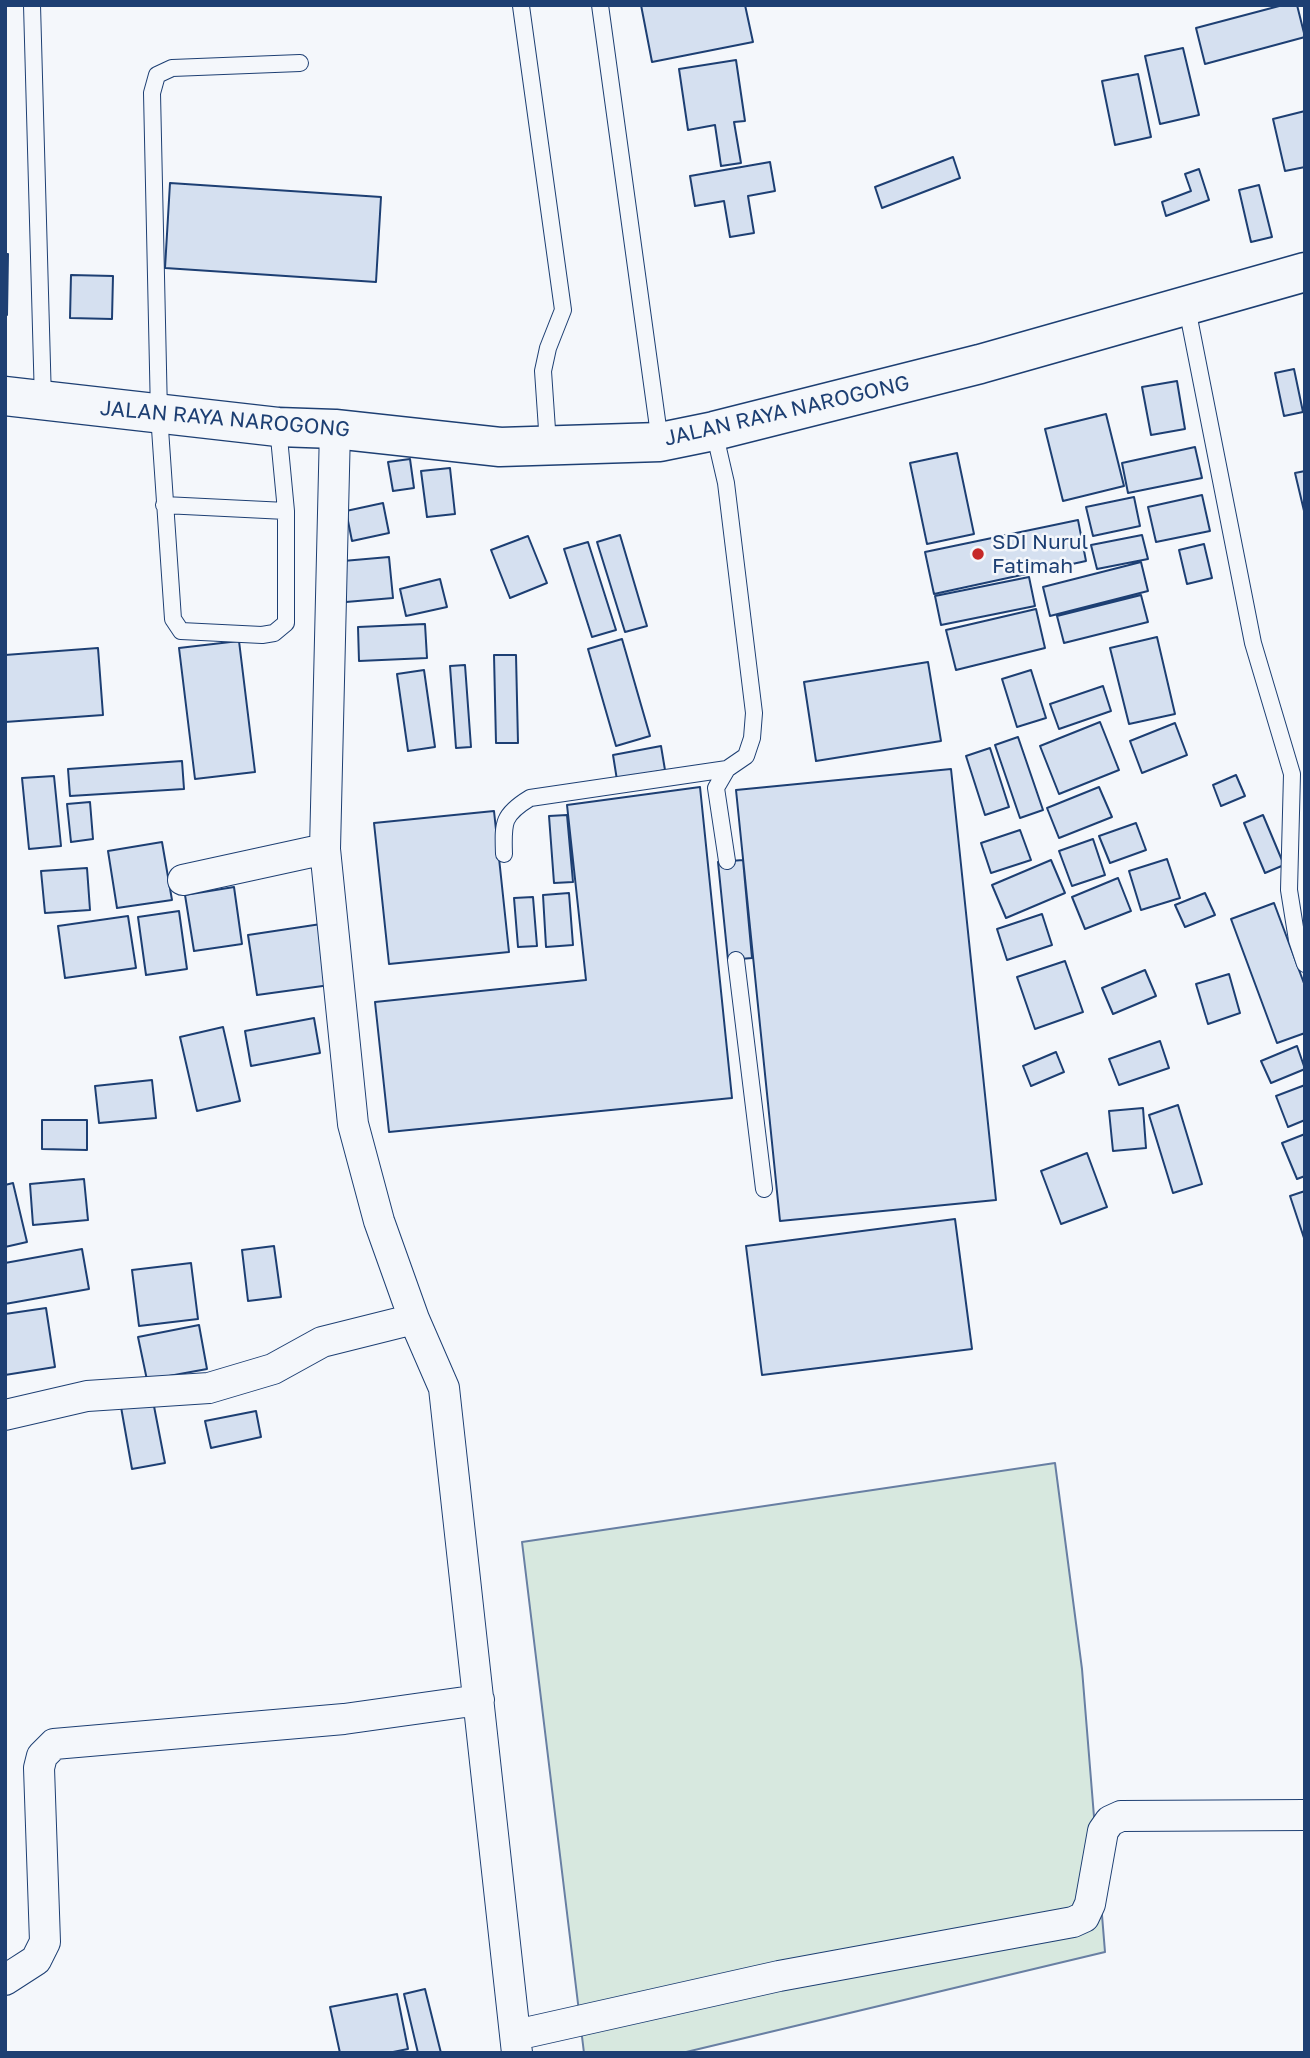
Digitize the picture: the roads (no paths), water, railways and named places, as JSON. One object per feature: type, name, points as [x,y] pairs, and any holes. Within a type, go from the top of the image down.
[{"type":"main road","name":"JALAN RAYA NAROGONG","points":[[5,396],[278,427],[335,429],[500,447],[660,442],[715,431],[1187,308],[1305,272]]},
{"type":"street","points":[[335,429],[325,849],[353,1124],[379,1221],[414,1318],[444,1388],[516,2044],[779,1976],[1073,1922],[1084,1917],[1090,1904],[1103,1831],[1110,1821],[1121,1816],[1305,1815]]},
{"type":"street","points":[[183,880],[325,849]]},
{"type":"street","points":[[5,1415],[87,1396],[209,1388],[273,1369],[322,1342],[414,1318]]},
{"type":"street","points":[[5,1980],[36,1960],[45,1942],[39,1768],[42,1756],[54,1744],[344,1718],[479,1700]]},
{"type":"lane","points":[[32,5],[43,401]]},
{"type":"lane","points":[[600,5],[660,442]]},
{"type":"lane","points":[[521,6],[563,310],[548,348],[543,371],[548,444]]},
{"type":"lane","points":[[278,427],[286,511],[286,623],[274,633],[262,635],[181,631],[173,619],[159,414],[152,93],[157,75],[172,68],[300,63]]},
{"type":"lane","points":[[1187,308],[1253,643],[1292,775],[1289,890],[1297,940],[1305,964]]},
{"type":"lane","points":[[715,431],[726,483],[754,713],[752,738],[746,756],[727,769],[716,788],[727,861]]},
{"type":"lane","points":[[164,505],[286,511]]},
{"type":"lane","points":[[505,854],[503,827],[510,810],[530,798],[727,769]]},
{"type":"lane","points":[[736,960],[764,1189]]},
{"type":"place","name":"SDI Nurul Fatimah","points":[[978,554]]}]
